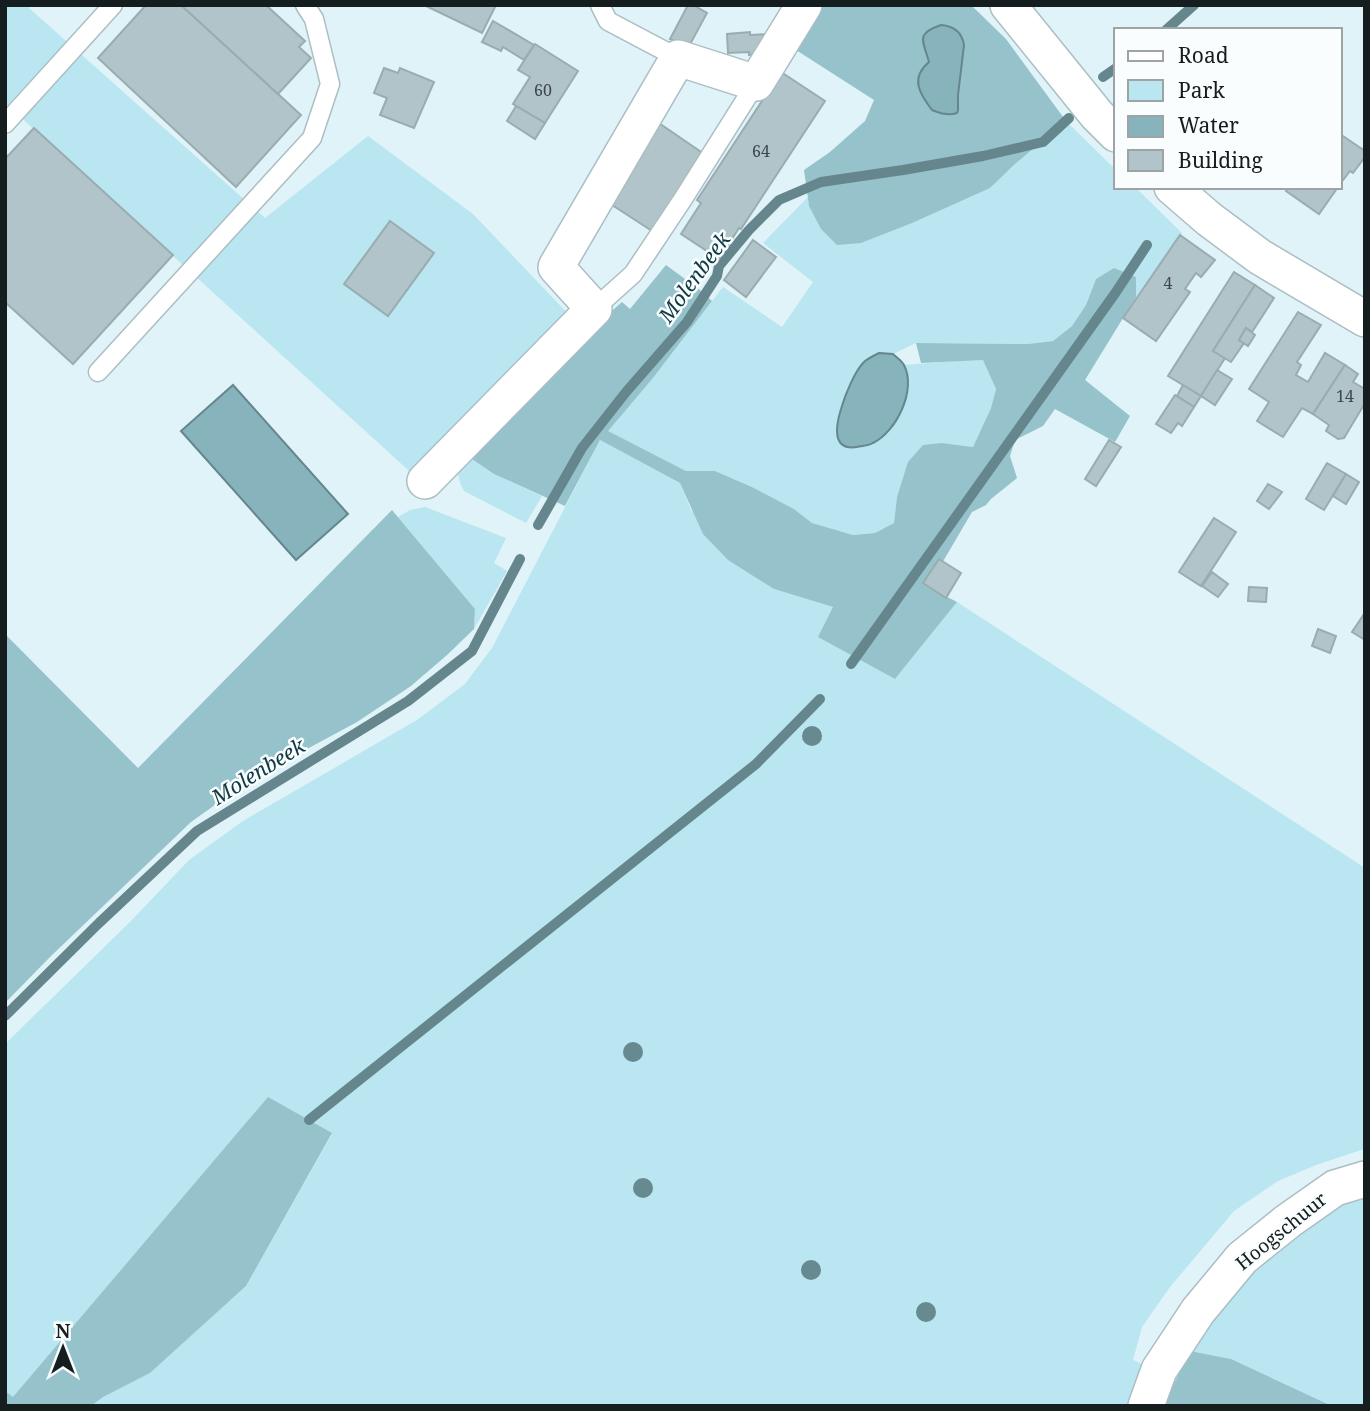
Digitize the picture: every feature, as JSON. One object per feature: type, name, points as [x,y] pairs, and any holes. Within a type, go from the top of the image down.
[{"type":"street","points":[[425,481],[594,309],[556,267],[678,58],[756,83],[804,5]]},
{"type":"street","points":[[1008,5],[1097,115],[1114,132]]},
{"type":"street","points":[[1174,189],[1260,257],[1365,319]]},
{"type":"street","name":"Hoogschuur","points":[[1146,1406],[1159,1370],[1198,1311],[1242,1258],[1335,1188],[1365,1180]]},
{"type":"lane","points":[[5,124],[113,5]]},
{"type":"lane","points":[[98,372],[312,138],[330,84],[314,19],[305,5]]},
{"type":"lane","points":[[600,5],[608,21],[678,58]]},
{"type":"lane","points":[[594,309],[634,274],[756,83]]},
{"type":"green space","points":[[5,5],[31,5],[29,8],[265,218],[368,136],[473,214],[573,319],[418,479],[5,103]]},
{"type":"green space","points":[[1066,121],[1114,168],[1114,189],[1137,189],[1182,233],[1136,297],[1136,277],[1114,269],[1096,279],[1086,305],[1072,326],[1053,341],[1028,344],[916,343],[893,354],[879,353],[852,382],[837,421],[849,448],[878,441],[895,422],[907,392],[904,365],[983,359],[996,389],[991,408],[973,447],[942,443],[897,497],[894,523],[875,533],[853,535],[812,523],[794,509],[752,487],[715,471],[686,471],[607,431],[653,378],[723,287],[782,327],[813,282],[763,243],[808,197],[809,206],[990,188]]},
{"type":"green space","points":[[600,440],[680,483],[691,510],[774,589],[833,607],[819,637],[895,679],[957,602],[1365,868],[1365,1151],[1364,1149],[1316,1165],[1278,1181],[1234,1211],[1170,1287],[1142,1327],[1133,1360],[1148,1367],[1132,1406],[91,1406],[102,1397],[150,1373],[246,1286],[332,1134],[13,1398],[5,1391],[5,1044],[130,922],[189,860],[243,821],[417,720],[465,684],[492,648]]},
{"type":"green space","points":[[463,453],[494,474],[542,496],[526,523],[464,491],[458,472]]},
{"type":"green space","points":[[425,507],[506,538],[494,563],[507,571],[474,629],[475,609],[398,517],[410,510]]},
{"type":"green space","points":[[1365,1188],[1365,1406],[1332,1406],[1231,1359],[1190,1351],[1248,1269]]},
{"type":"shaded area","points":[[818,5],[971,5],[1006,39],[1066,121],[990,188],[861,243],[837,245],[821,229],[809,206],[804,170],[830,152],[865,121],[874,100],[796,50]]},
{"type":"shaded area","points":[[666,265],[712,301],[608,431],[686,471],[715,471],[752,487],[794,509],[812,523],[853,535],[875,533],[894,523],[897,497],[908,462],[923,445],[942,443],[973,447],[991,408],[996,389],[983,360],[921,363],[916,343],[1028,344],[1053,341],[1072,326],[1086,305],[1096,279],[1114,268],[1136,277],[1136,297],[1085,380],[1130,416],[1115,442],[1055,409],[1043,426],[1015,440],[1010,456],[1017,478],[986,505],[972,512],[928,587],[957,602],[895,679],[818,637],[833,607],[774,589],[728,560],[703,534],[680,483],[600,440],[565,506],[494,474],[463,453],[572,346],[622,302],[630,309]]},
{"type":"shaded area","points":[[392,510],[475,609],[474,629],[411,686],[357,722],[267,768],[191,822],[5,1003],[5,634],[138,768]]},
{"type":"shaded area","points":[[268,1097],[332,1133],[246,1286],[150,1373],[91,1406],[5,1406],[5,1391],[13,1397]]},
{"type":"shaded area","points":[[1190,1351],[1231,1359],[1332,1406],[1163,1406]]},
{"type":"water","points":[[941,25],[957,30],[964,45],[958,110],[953,114],[932,110],[918,86],[920,74],[929,62],[923,43],[924,35]]},
{"type":"water","points":[[879,353],[893,354],[904,365],[908,386],[902,409],[881,438],[869,445],[843,445],[839,441],[837,429],[843,403],[861,365]]},
{"type":"water","points":[[233,385],[348,514],[296,560],[181,431]]},
{"type":"building","points":[[146,5],[181,5],[301,115],[236,187],[98,58]]},
{"type":"building","points":[[181,5],[266,5],[305,41],[299,47],[311,58],[278,94]]},
{"type":"building","points":[[424,5],[496,5],[482,33]]},
{"type":"building","points":[[688,5],[707,13],[688,48],[670,39]]},
{"type":"building","points":[[493,21],[534,45],[524,60],[503,47],[501,51],[482,42]]},
{"type":"building","points":[[750,32],[750,35],[770,34],[760,53],[728,53],[727,34]]},
{"type":"building","points":[[535,44],[578,71],[545,123],[513,104],[530,77],[518,70]]},
{"type":"building","points":[[384,68],[398,73],[400,68],[434,82],[414,128],[380,115],[387,98],[374,93]]},
{"type":"building","points":[[781,72],[825,101],[719,259],[681,234],[701,203],[697,200]]},
{"type":"building","points":[[516,106],[545,123],[535,139],[507,121]]},
{"type":"building","points":[[656,121],[704,154],[652,231],[609,203],[655,132],[651,130]]},
{"type":"building","points":[[34,128],[173,255],[73,364],[5,302],[5,159]]},
{"type":"building","points":[[1342,135],[1365,151],[1365,157],[1353,173],[1350,171],[1342,181]]},
{"type":"building","points":[[1288,189],[1337,189],[1319,214],[1286,191]]},
{"type":"building","points":[[390,221],[434,253],[388,316],[344,284]]},
{"type":"building","points":[[1180,235],[1215,260],[1201,277],[1196,273],[1185,289],[1190,292],[1156,341],[1123,318]]},
{"type":"building","points":[[753,240],[776,257],[746,297],[724,280]]},
{"type":"building","points":[[1234,272],[1255,285],[1213,351],[1225,358],[1201,396],[1168,376]]},
{"type":"building","points":[[1255,285],[1274,298],[1252,332],[1246,328],[1239,340],[1244,343],[1231,362],[1213,351]]},
{"type":"building","points":[[1298,312],[1321,325],[1297,362],[1301,365],[1296,375],[1308,382],[1325,353],[1345,365],[1313,414],[1302,408],[1283,437],[1257,421],[1269,402],[1249,389]]},
{"type":"building","points":[[1246,328],[1255,335],[1248,346],[1239,340]]},
{"type":"building","points":[[1345,365],[1358,374],[1353,382],[1365,389],[1365,403],[1344,438],[1338,439],[1326,431],[1329,425],[1313,414]]},
{"type":"building","points":[[1217,370],[1232,379],[1215,405],[1201,396]]},
{"type":"building","points":[[1183,385],[1201,396],[1194,407],[1177,396]]},
{"type":"building","points":[[1175,395],[1194,407],[1182,426],[1178,423],[1171,433],[1156,424]]},
{"type":"building","points":[[1109,440],[1121,447],[1096,486],[1085,479]]},
{"type":"building","points":[[1327,463],[1346,474],[1324,510],[1306,499]]},
{"type":"building","points":[[1346,474],[1359,482],[1346,504],[1333,496]]},
{"type":"building","points":[[1268,484],[1282,492],[1269,509],[1257,501]]},
{"type":"building","points":[[1214,518],[1236,532],[1201,586],[1179,572]]},
{"type":"building","points":[[939,559],[961,573],[946,598],[923,583]]},
{"type":"building","points":[[1212,572],[1228,584],[1218,597],[1202,586]]},
{"type":"building","points":[[1249,587],[1267,588],[1266,602],[1248,601]]},
{"type":"building","points":[[1365,614],[1365,640],[1352,632]]},
{"type":"building","points":[[1318,629],[1336,636],[1330,653],[1312,646]]},
{"type":"waterway","name":"Molenbeek","points":[[1168,28],[1194,5]]},
{"type":"waterway","name":"Molenbeek","points":[[1103,77],[1114,69]]},
{"type":"waterway","name":"Molenbeek","points":[[538,525],[582,448],[687,322],[717,276],[719,266],[779,200],[821,182],[983,156],[1043,142],[1069,118]]},
{"type":"waterway","points":[[851,664],[1147,245]]},
{"type":"waterway","name":"Molenbeek","points":[[5,1016],[197,831],[408,701],[472,651],[520,559]]},
{"type":"waterway","points":[[309,1120],[756,764],[820,699]]}]
